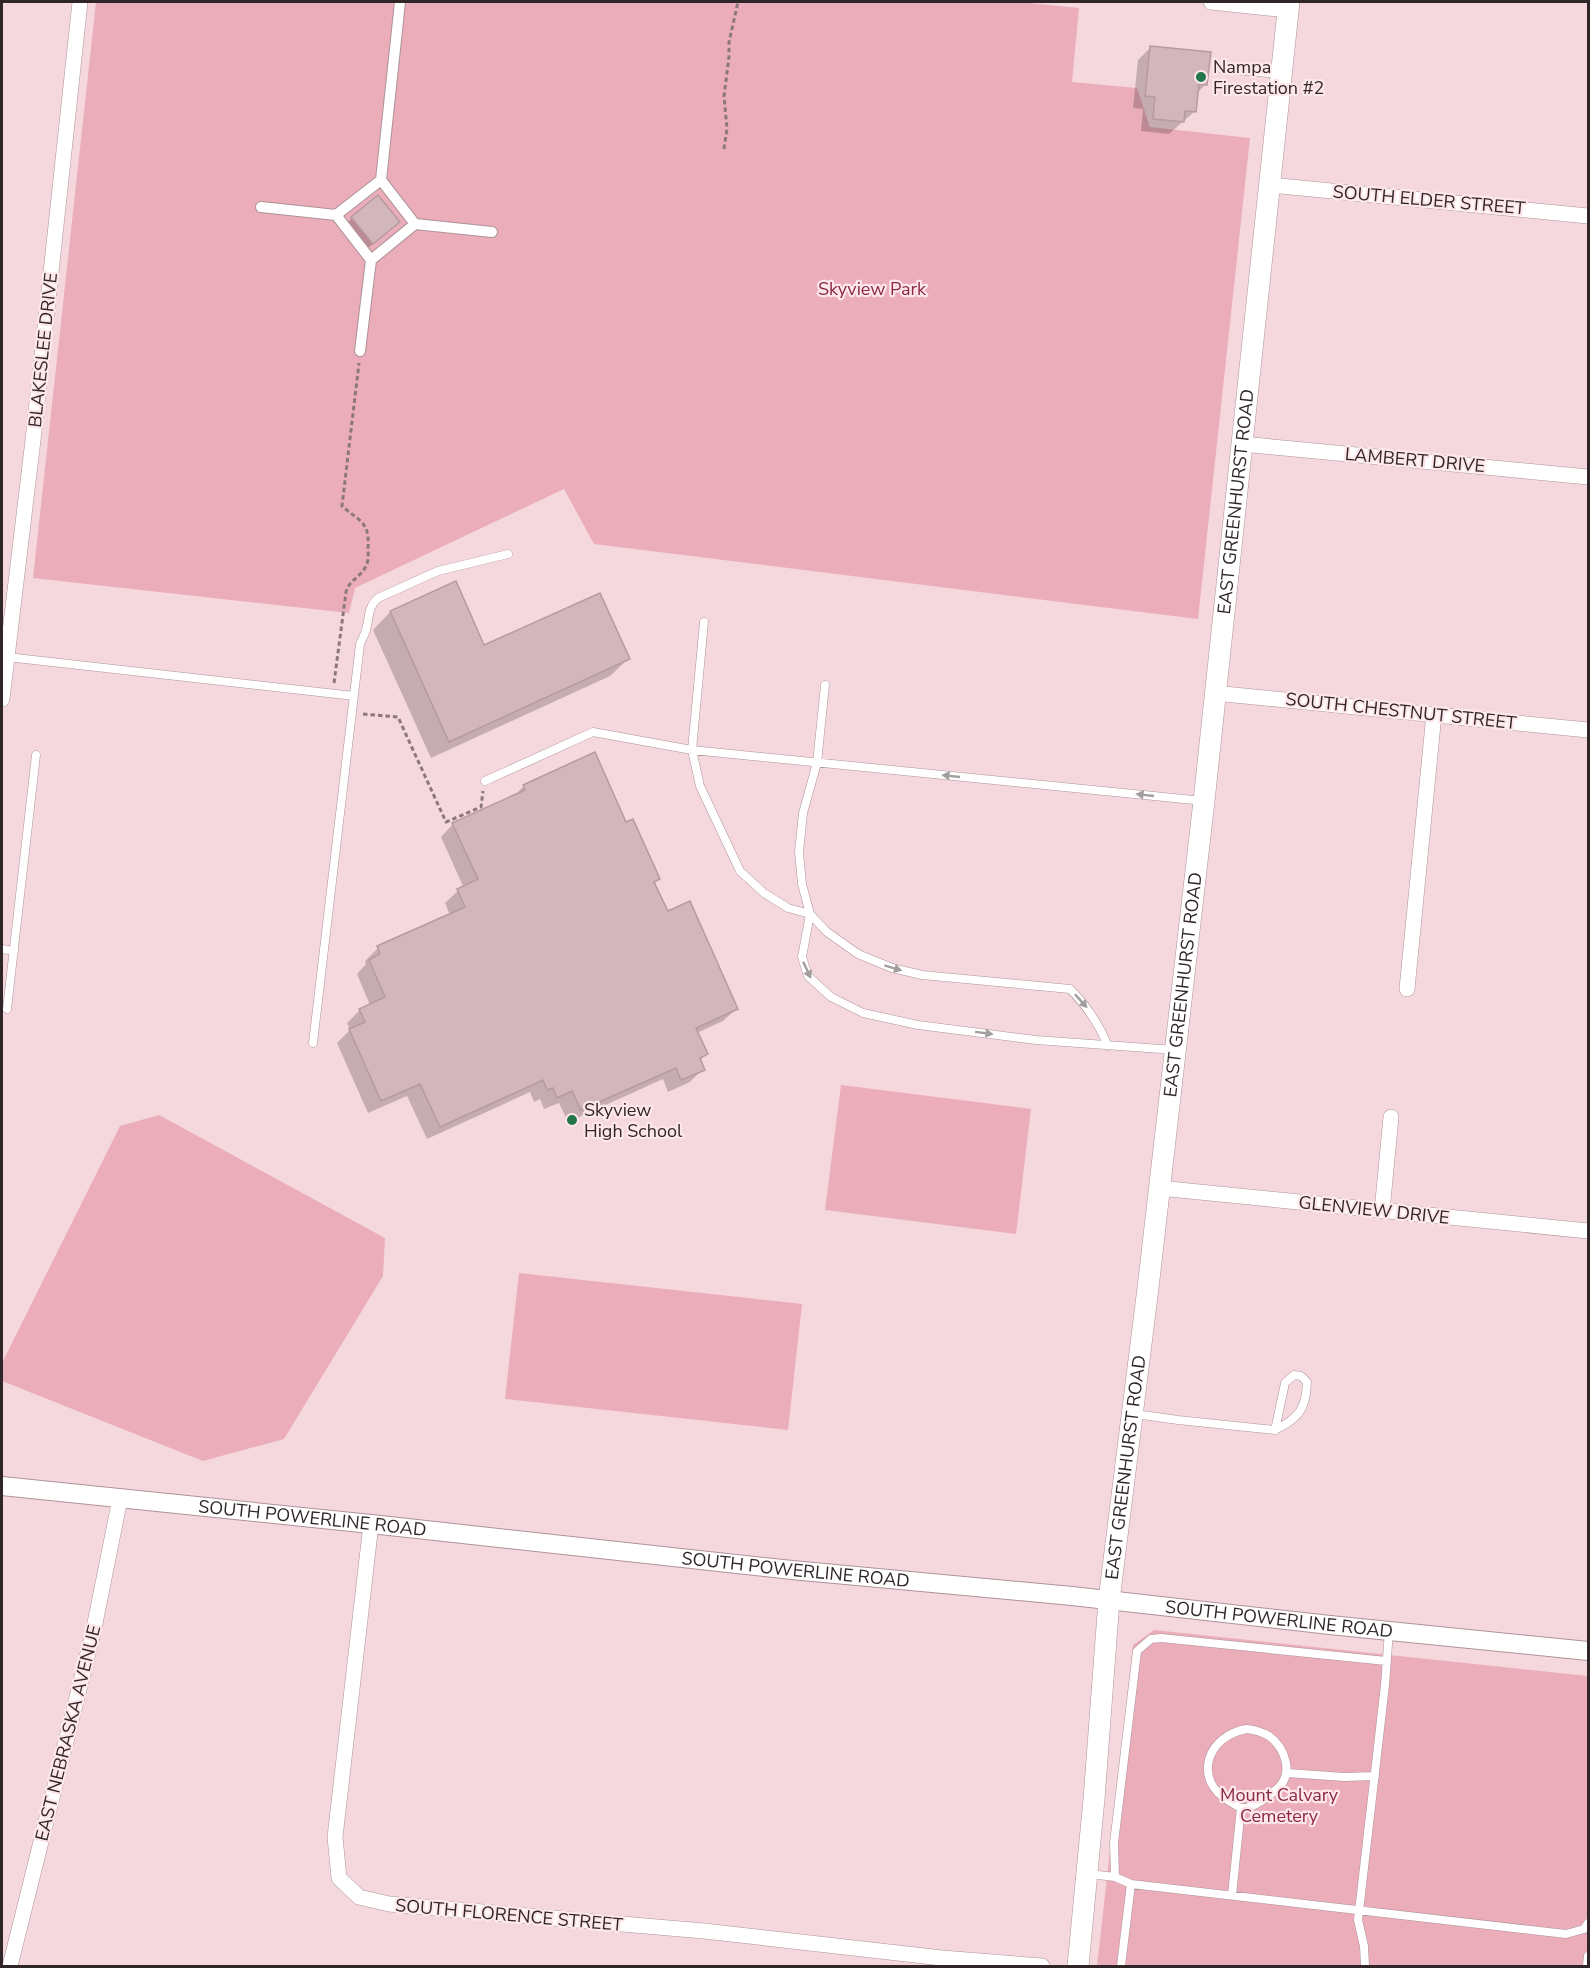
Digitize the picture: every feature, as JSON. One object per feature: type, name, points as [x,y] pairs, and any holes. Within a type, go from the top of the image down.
[{"type":"main road","name":"EAST GREENHURST ROAD","points":[[1077,1966],[1087,1874],[1109,1600],[1133,1413],[1203,801],[1288,6]]},
{"type":"street","name":"BLAKESLEE DRIVE","points":[[2,699],[80,2]]},
{"type":"street","points":[[400,2],[381,180],[415,224]]},
{"type":"street","points":[[1211,2],[1288,6]]},
{"type":"street","points":[[261,207],[336,215],[381,180]]},
{"type":"street","name":"SOUTH ELDER STREET","points":[[1270,185],[1588,216]]},
{"type":"street","points":[[336,215],[371,260]]},
{"type":"street","points":[[360,351],[371,260],[415,224],[492,232]]},
{"type":"street","name":"LAMBERT DRIVE","points":[[1242,444],[1588,477]]},
{"type":"street","name":"SOUTH CHESTNUT STREET","points":[[1214,693],[1588,730]]},
{"type":"street","points":[[1407,989],[1434,714]]},
{"type":"street","points":[[1382,1211],[1391,1117]]},
{"type":"street","name":"GLENVIEW DRIVE","points":[[1159,1188],[1588,1231]]},
{"type":"street","name":"SOUTH POWERLINE ROAD","points":[[2,1486],[792,1570],[1109,1600],[1588,1651]]},
{"type":"street","name":"EAST NEBRASKA AVENUE","points":[[10,1966],[93,1633],[120,1498]]},
{"type":"street","name":"SOUTH FLORENCE STREET","points":[[371,1524],[335,1837],[339,1878],[359,1897],[388,1904],[704,1931],[942,1958],[1042,1966]]},
{"type":"lane","points":[[1222,69],[1281,74]]},
{"type":"lane","points":[[313,1043],[360,644],[366,630],[369,611],[378,598],[438,571],[507,554]]},
{"type":"lane","points":[[704,622],[692,750],[700,786],[740,871],[764,893],[788,908],[810,914],[827,932],[858,954],[892,968],[922,975],[1070,990],[1084,1003],[1099,1024],[1108,1046]]},
{"type":"lane","points":[[7,657],[354,696]]},
{"type":"lane","points":[[825,685],[817,763],[802,813],[799,852],[802,884],[810,914],[802,957],[808,976],[831,997],[863,1013],[918,1025],[1036,1040],[1175,1050]]},
{"type":"lane","points":[[485,781],[593,732],[670,748],[1203,801]]},
{"type":"lane","points":[[7,1009],[36,755]]},
{"type":"lane","points":[[2,949],[14,951]]},
{"type":"lane","points":[[1133,1413],[1275,1430],[1290,1423],[1301,1412],[1307,1396],[1307,1382],[1302,1376],[1294,1375],[1285,1383],[1275,1430]]},
{"type":"lane","points":[[1365,1966],[1364,1946],[1358,1920],[1389,1631]]},
{"type":"lane","points":[[1114,1877],[1114,1843],[1135,1660],[1137,1651],[1144,1644],[1151,1639],[1161,1638],[1386,1660]]},
{"type":"lane","points":[[1247,1729],[1260,1731],[1271,1738],[1285,1759],[1287,1773],[1282,1784],[1272,1794],[1251,1806],[1241,1808],[1217,1792],[1208,1769],[1215,1746],[1234,1731],[1247,1729]]},
{"type":"lane","points":[[1287,1773],[1344,1777],[1375,1776]]},
{"type":"lane","points":[[1232,1895],[1241,1808]]},
{"type":"lane","points":[[1087,1874],[1114,1877],[1131,1884],[1566,1934],[1586,1926],[1588,1937]]},
{"type":"lane","points":[[1121,1966],[1131,1884]]},
{"type":"lane","points":[[1587,1966],[1588,1956]]},
{"type":"path","points":[[724,149],[727,129],[724,96],[729,42],[738,2]]},
{"type":"path","points":[[333,694],[347,587],[368,561],[368,530],[342,506],[360,351]]},
{"type":"path","points":[[352,713],[398,717],[446,822],[481,807],[485,781]]},
{"type":"green space","name":"Skyview Park","points":[[96,2],[1019,2],[1079,8],[1072,82],[1137,88],[1150,127],[1250,138],[1198,619],[594,544],[564,489],[355,588],[349,613],[33,578]]},
{"type":"green space","points":[[841,1085],[1031,1109],[1016,1234],[825,1210]]},
{"type":"green space","points":[[159,1115],[385,1238],[383,1276],[284,1439],[203,1461],[2,1381],[2,1363],[120,1126]]},
{"type":"green space","points":[[519,1273],[802,1304],[788,1430],[505,1399]]},
{"type":"green space","name":"Mount Calvary Cemetery","points":[[1154,1630],[1588,1676],[1588,1966],[1097,1966],[1133,1645]]},
{"type":"building","points":[[1150,46],[1211,52],[1207,85],[1199,84],[1196,112],[1185,111],[1184,122],[1153,119],[1155,97],[1145,96]]},
{"type":"building","points":[[378,195],[400,222],[373,244],[351,217]]},
{"type":"building","points":[[456,581],[484,645],[600,593],[630,659],[449,742],[390,611]]},
{"type":"building","points":[[595,752],[626,822],[633,819],[660,879],[654,882],[668,911],[690,901],[738,1009],[696,1028],[708,1054],[700,1058],[705,1070],[681,1080],[676,1068],[581,1110],[572,1091],[557,1098],[553,1088],[547,1090],[543,1080],[440,1127],[420,1084],[381,1101],[349,1029],[365,1022],[359,1009],[385,997],[369,960],[380,954],[377,946],[465,907],[457,889],[478,879],[452,823],[525,790],[523,785]]},
{"type":"place","name":"Nampa Firestation #2","points":[[1201,77]]},
{"type":"place","name":"Skyview High School","points":[[572,1120]]}]
